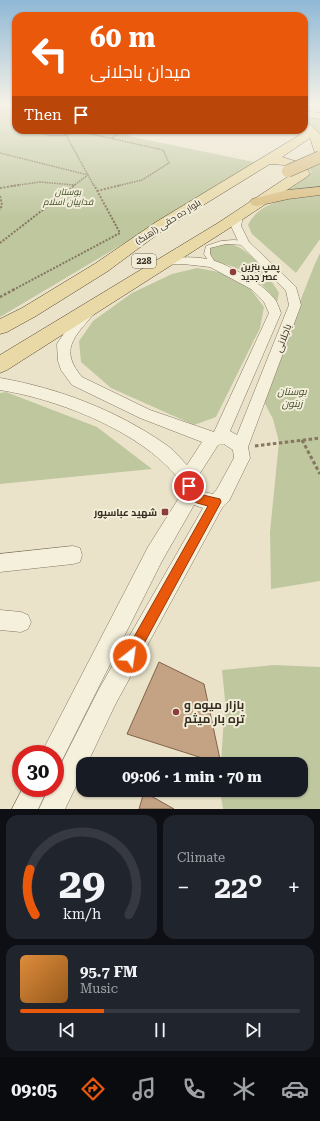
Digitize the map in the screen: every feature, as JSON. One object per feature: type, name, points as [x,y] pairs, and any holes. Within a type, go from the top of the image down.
[{"type":"highway","points":[[288,171],[320,157]]},
{"type":"highway","points":[[257,202],[278,195],[304,191],[320,191]]},
{"type":"main road","name":"بلوار ده حقی (آهنگ)","points":[[0,327],[29,312],[102,267],[161,225],[299,142]]},
{"type":"main road","points":[[317,142],[320,153]]},
{"type":"main road","points":[[0,365],[90,310],[303,173],[293,164],[286,161],[269,160]]},
{"type":"main road","name":"بلوار ده حقی (آهنگ)","points":[[0,350],[61,314],[288,171]]},
{"type":"street","name":"باجلانی","points":[[52,809],[107,697],[216,502],[223,495],[242,458],[240,447],[295,305],[292,290],[244,243],[236,226],[238,216]]},
{"type":"street","name":"باجلانی","points":[[164,263],[183,260],[213,264],[255,286],[269,300],[275,313],[216,439]]},
{"type":"street","points":[[90,310],[73,330],[64,344],[65,361],[68,370],[77,381],[145,414],[216,439],[227,437],[240,447]]},
{"type":"street","points":[[0,384],[25,388],[62,400],[113,421],[160,449],[201,500],[216,502]]},
{"type":"street","points":[[58,745],[189,486],[216,439]]},
{"type":"street","points":[[0,563],[73,555]]},
{"type":"street","points":[[0,620],[21,622]]},
{"type":"street","points":[[25,809],[31,797]]},
{"type":"lane","points":[[213,264],[207,254],[208,247],[218,242],[227,240],[244,243]]},
{"type":"path","points":[[0,297],[120,233],[70,142]]},
{"type":"path","points":[[97,191],[142,180],[169,162],[163,150],[128,142]]},
{"type":"path","points":[[0,153],[88,175]]},
{"type":"path","points":[[0,243],[88,175]]},
{"type":"path","points":[[0,188],[40,182],[75,185]]},
{"type":"path","points":[[0,196],[2,205],[0,210]]},
{"type":"path","points":[[240,447],[320,438]]},
{"type":"path","points":[[302,440],[320,474]]},
{"type":"green space","name":"بوستان فداییان اسلام","points":[[0,142],[156,142],[259,163],[0,317]]},
{"type":"green space","points":[[320,160],[320,188],[278,193],[312,172],[303,168]]},
{"type":"green space","points":[[311,195],[320,195],[320,239],[296,273],[252,234],[248,225],[253,217],[260,211],[275,202]]},
{"type":"green space","points":[[227,243],[244,250],[264,270],[279,293],[277,302],[255,279],[239,269],[229,265],[208,261],[208,249],[217,244]]},
{"type":"green space","name":"بوستان زیتون","points":[[320,253],[320,581],[271,589],[270,532],[279,442],[273,419],[262,398]]},
{"type":"green space","points":[[197,268],[219,272],[249,287],[264,307],[260,328],[216,417],[194,425],[111,388],[81,362],[79,341],[93,321],[132,293],[172,274]]},
{"type":"green space","points":[[6,392],[97,427],[152,469],[0,484],[0,393]]},
{"type":"green space","points":[[274,665],[320,667],[320,809],[223,809],[221,797],[308,797],[308,757],[221,757],[225,700],[222,670]]},
{"type":"building","points":[[159,662],[204,684],[220,757],[199,757],[127,734]]},
{"type":"building","points":[[143,797],[153,797],[174,809],[139,809]]},
{"type":"place","name":"پمپ بنزین عصر جدید","points":[[233,272]]},
{"type":"place","name":"شهید عباسپور","points":[[165,512]]},
{"type":"place","name":"بازار میوه و تره بار میثم","points":[[176,712]]},
{"type":"route","points":[[130,656],[216,502],[201,500],[191,494],[189,486]]}]
